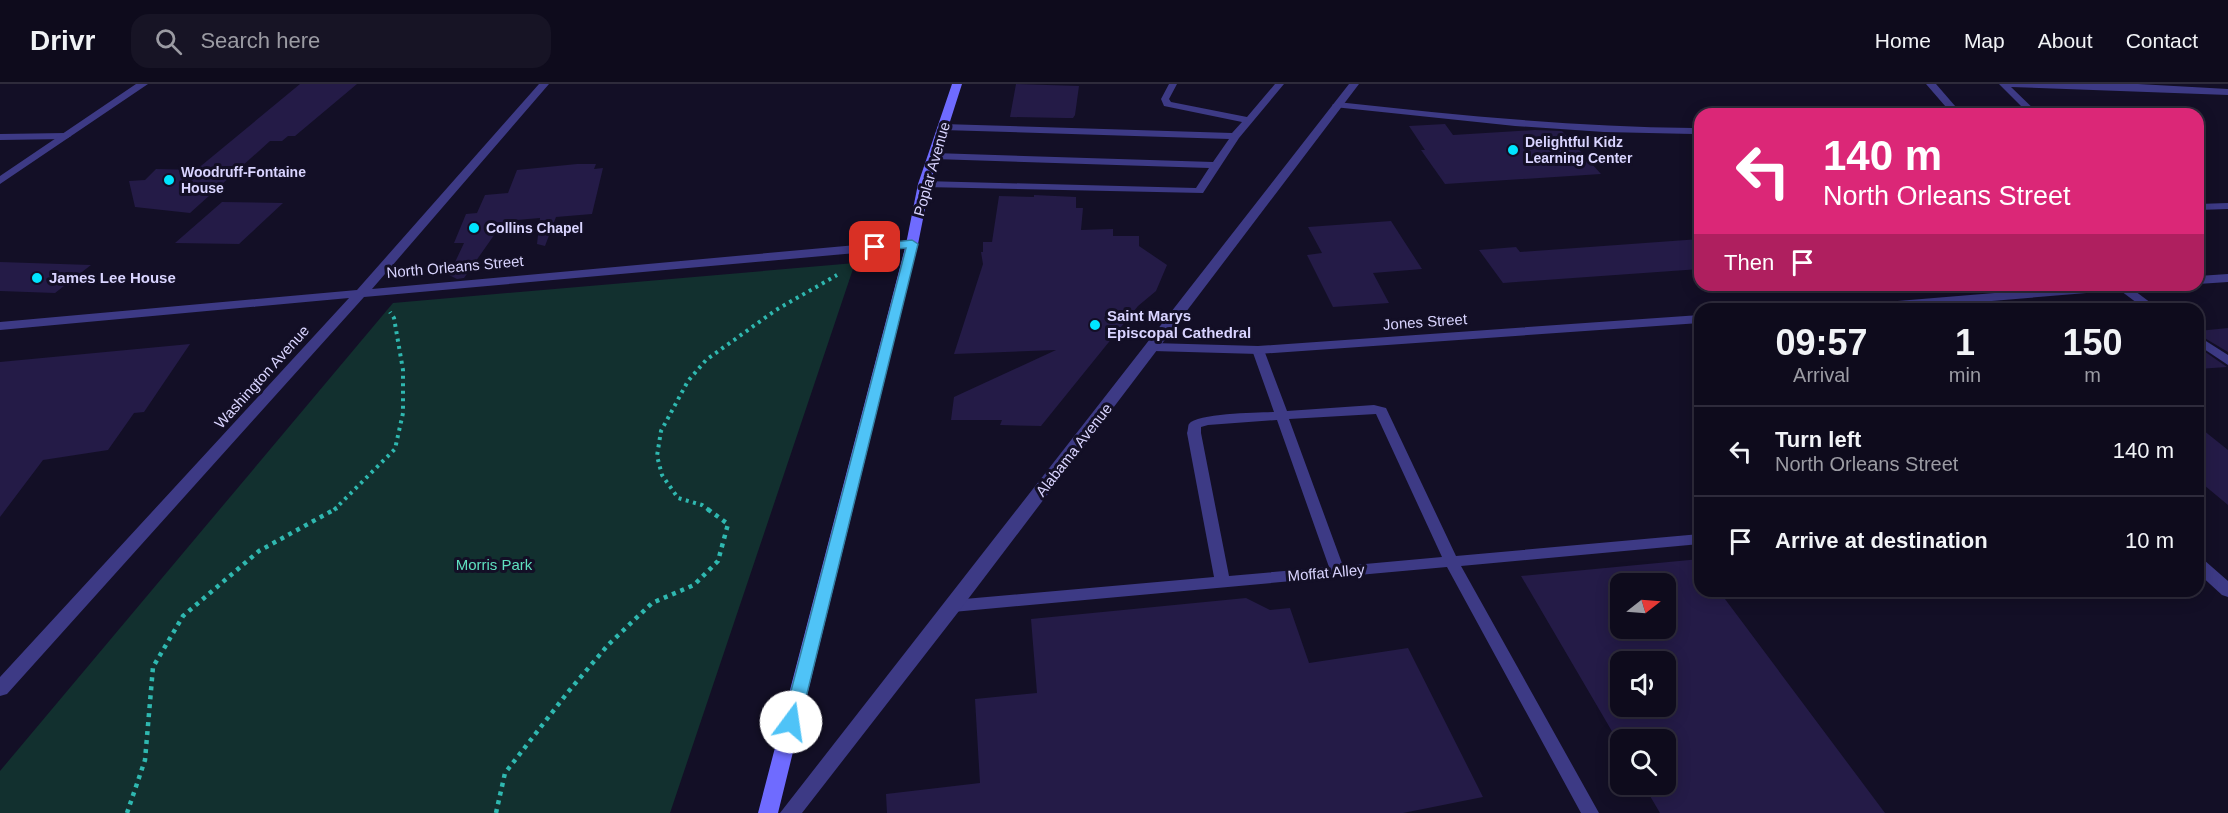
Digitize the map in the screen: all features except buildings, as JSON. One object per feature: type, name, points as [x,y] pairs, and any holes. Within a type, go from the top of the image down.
[{"type":"main road","name":"Poplar Avenue","points":[[768,813],[912,244],[924,184],[957,84]]},
{"type":"street","points":[[0,181],[143,84]]},
{"type":"street","name":"Washington Avenue","points":[[0,689],[362,292],[544,84]]},
{"type":"street","name":"Alabama Avenue","points":[[790,813],[953,606],[1354,84]]},
{"type":"street","points":[[1931,84],[1952,108]]},
{"type":"street","name":"North Orleans Street","points":[[0,326],[400,288],[912,244]]},
{"type":"street","points":[[2204,280],[2228,278]]},
{"type":"street","points":[[1946,303],[2070,291]]},
{"type":"street","name":"Jones Street","points":[[1153,347],[1258,350],[1694,319]]},
{"type":"street","points":[[2204,569],[2228,591]]},
{"type":"lane","points":[[1173,84],[1165,99],[1167,104],[1248,120]]},
{"type":"lane","points":[[924,184],[1199,191],[1235,136],[1280,84]]},
{"type":"lane","points":[[2005,84],[2189,87],[2228,92]]},
{"type":"lane","points":[[2005,84],[2028,108]]},
{"type":"lane","points":[[1338,105],[1469,118],[1643,131],[1693,131]]},
{"type":"lane","points":[[943,127],[1235,136]]},
{"type":"lane","points":[[0,137],[66,136]]},
{"type":"lane","points":[[934,156],[1214,165]]},
{"type":"lane","points":[[2204,207],[2228,206]]},
{"type":"lane","points":[[2128,291],[2145,303]]},
{"type":"lane","points":[[2204,344],[2228,361]]},
{"type":"lane","points":[[1258,350],[1338,572]]},
{"type":"lane","points":[[1223,582],[1194,433],[1195,425],[1206,421],[1374,409],[1380,411],[1385,416],[1451,561],[1590,813]]},
{"type":"lane","name":"Moffat Alley","points":[[953,606],[1694,540]]},
{"type":"path","points":[[496,813],[505,773],[608,645],[652,603],[694,585],[718,561],[728,524],[702,505],[678,498],[662,475],[657,456],[660,431],[688,381],[706,360],[776,310],[841,273],[875,247]]},
{"type":"path","points":[[127,813],[145,760],[153,667],[183,616],[259,551],[339,507],[395,449],[404,413],[403,370],[394,318],[388,308],[400,288]]},
{"type":"green space","name":"Morris Park","points":[[855,263],[670,813],[0,813],[0,771],[393,303]]},
{"type":"place","name":"Delightful Kidz Learning Center","points":[[1513,150]]},
{"type":"place","name":"Woodruff-Fontaine House","points":[[169,180]]},
{"type":"place","name":"Collins Chapel","points":[[474,228]]},
{"type":"place","name":"James Lee House","points":[[37,278]]},
{"type":"place","name":"Saint Marys Episcopal Cathedral","points":[[1095,325]]},
{"type":"route","points":[[791,722],[912,244],[875,247]]}]
